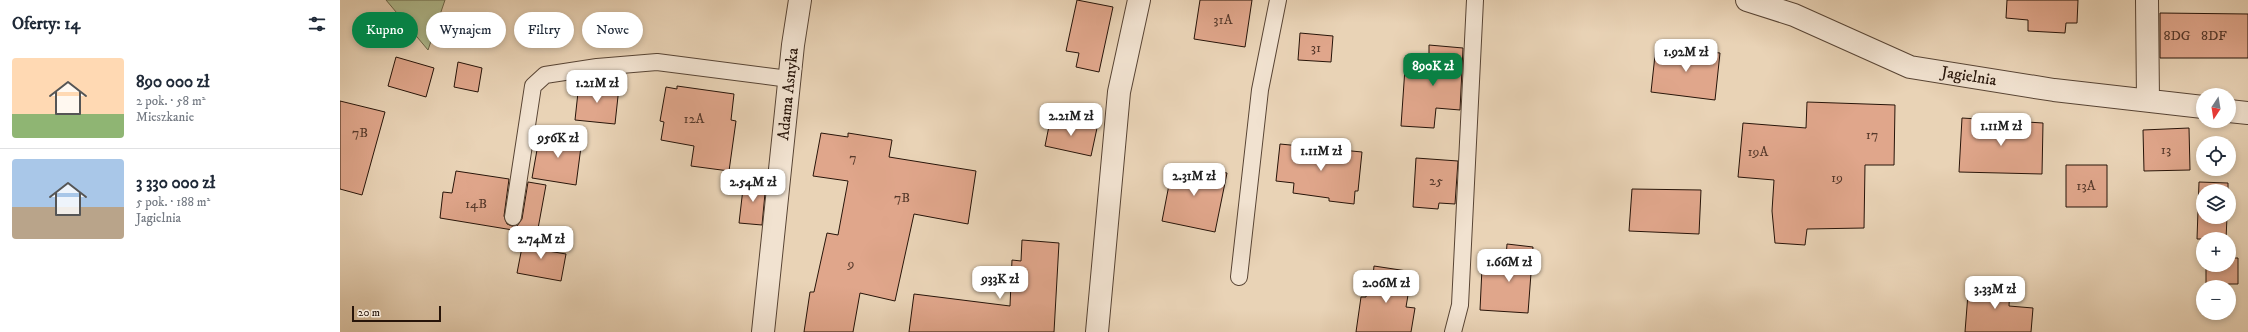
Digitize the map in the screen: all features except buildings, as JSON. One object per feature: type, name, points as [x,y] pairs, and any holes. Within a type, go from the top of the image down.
[{"type":"street","name":"Adama Asnyka","points":[[763,332],[790,78],[800,0]]},
{"type":"street","points":[[1097,332],[1119,92],[1139,0]]},
{"type":"street","name":"Jagielnia","points":[[1747,0],[1794,15],[1910,67],[2054,90],[2148,100],[2196,107]]},
{"type":"street","points":[[2147,0],[2148,100]]},
{"type":"street","points":[[2236,112],[2248,113]]},
{"type":"lane","points":[[1239,277],[1260,90],[1278,0]]},
{"type":"lane","points":[[1453,332],[1460,305],[1476,0]]},
{"type":"lane","points":[[513,217],[533,86],[545,76],[597,67],[657,62],[790,78]]},
{"type":"green space","points":[[386,0],[445,0],[441,12],[426,12],[426,48],[418,38],[418,12],[396,12]]}]
